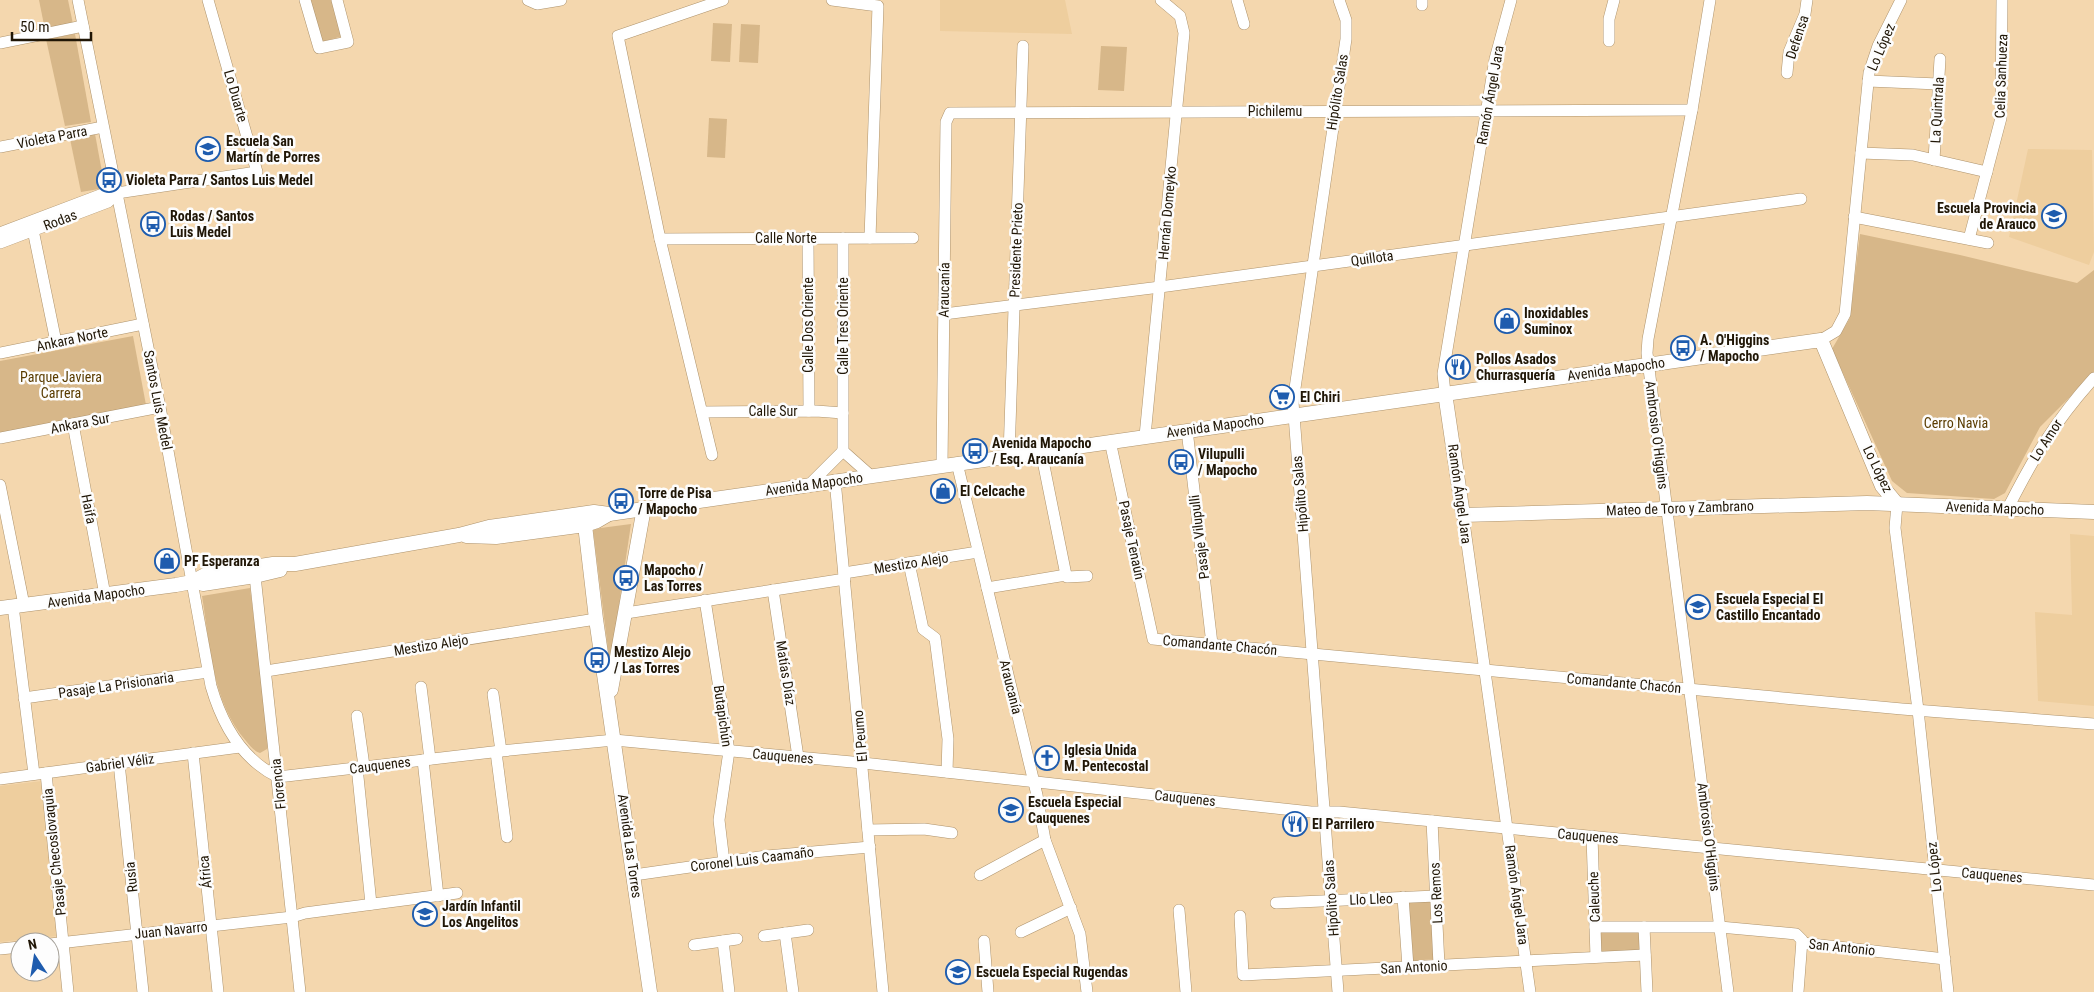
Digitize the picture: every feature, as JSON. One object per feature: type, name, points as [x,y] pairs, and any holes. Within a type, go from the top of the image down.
[{"type":"main road","name":"Avenida Mapocho","points":[[13,607],[192,582],[205,575],[250,572],[459,535],[489,527],[588,512],[609,514],[1009,455],[1821,340]]},
{"type":"main road","name":"Lo López","points":[[1821,340],[1882,486],[1897,504]]},
{"type":"main road","name":"Ramón Ángel Jara","points":[[1445,393],[1464,515]]},
{"type":"main road","points":[[1867,503],[1882,486]]},
{"type":"main road","name":"Mateo de Toro y Zambrano","points":[[1464,515],[1667,508],[1867,503],[1897,504]]},
{"type":"main road","name":"Avenida Mapocho","points":[[1897,504],[2094,512]]},
{"type":"main road","name":"Avenida Las Torres","points":[[609,700],[644,508]]},
{"type":"main road","name":"Avenida Mapocho","points":[[459,535],[484,538],[585,525],[609,514]]},
{"type":"main road","name":"Avenida Las Torres","points":[[585,525],[596,618],[650,992]]},
{"type":"street","name":"Santos Luis Medel","points":[[78,0],[144,324],[208,672],[220,713],[240,746],[259,766],[278,777]]},
{"type":"street","name":"Lo Duarte","points":[[117,191],[257,172],[208,0]]},
{"type":"street","points":[[305,0],[319,48],[348,42],[337,0]]},
{"type":"street","points":[[532,2],[561,0]]},
{"type":"street","points":[[712,455],[660,239],[618,36],[723,0]]},
{"type":"street","points":[[832,0],[878,6],[870,238]]},
{"type":"street","name":"Hernán Domeyko","points":[[1145,436],[1184,27],[1177,12],[1160,0]]},
{"type":"street","points":[[1237,0],[1244,24]]},
{"type":"street","name":"Hipólito Salas","points":[[1338,992],[1293,415],[1294,389],[1346,29],[1344,13],[1339,0]]},
{"type":"street","name":"Ramón Ángel Jara","points":[[1445,393],[1443,374],[1464,245],[1500,38],[1512,0]]},
{"type":"street","points":[[1609,40],[1609,19],[1614,0]]},
{"type":"street","name":"Ambrosio O'Higgins","points":[[1710,0],[1692,110],[1648,339],[1648,364],[1728,992]]},
{"type":"street","name":"Defensa","points":[[1787,73],[1789,52],[1805,14],[1807,0]]},
{"type":"street","name":"Lo López","points":[[1821,340],[1836,331],[1845,314],[1868,81],[1878,46],[1901,0]]},
{"type":"street","name":"Celia Sanhueza","points":[[1969,239],[2001,118],[2002,0]]},
{"type":"street","points":[[0,43],[83,26]]},
{"type":"street","name":"Presidente Prieto","points":[[1009,455],[1023,46]]},
{"type":"street","name":"La Quintrala","points":[[1934,160],[1940,59]]},
{"type":"street","points":[[1868,81],[1938,84]]},
{"type":"street","name":"Pichilemu","points":[[948,115],[956,112],[1692,110]]},
{"type":"street","name":"Araucanía","points":[[942,465],[946,122],[948,115]]},
{"type":"street","name":"Violeta Parra","points":[[0,147],[104,127]]},
{"type":"street","points":[[1861,153],[1899,154],[1987,172]]},
{"type":"street","name":"Rodas","points":[[0,243],[108,202],[117,191]]},
{"type":"street","name":"Rodas","points":[[0,233],[117,191]]},
{"type":"street","name":"Quillota","points":[[944,314],[1160,287],[1800,199]]},
{"type":"street","points":[[1854,217],[1988,243]]},
{"type":"street","points":[[33,230],[56,342]]},
{"type":"street","name":"Calle Dos Oriente","points":[[808,238],[809,411]]},
{"type":"street","name":"Calle Tres Oriente","points":[[843,238],[844,451]]},
{"type":"street","name":"Calle Norte","points":[[660,239],[913,238]]},
{"type":"street","name":"Ankara Norte","points":[[0,353],[144,324]]},
{"type":"street","name":"Lo Amor","points":[[2008,508],[2046,437],[2094,378]]},
{"type":"street","name":"Ankara Sur","points":[[0,438],[160,407]]},
{"type":"street","name":"Calle Sur","points":[[702,412],[809,411],[843,413]]},
{"type":"street","name":"Haifa","points":[[73,424],[105,595]]},
{"type":"street","name":"Pasaje Vilupulli","points":[[1187,430],[1212,644]]},
{"type":"street","name":"Pasaje Tenaún","points":[[1110,441],[1153,639]]},
{"type":"street","points":[[810,484],[844,451],[870,475]]},
{"type":"street","points":[[1041,451],[1066,575]]},
{"type":"street","name":"Araucanía","points":[[957,463],[1034,782],[1044,840],[1082,939],[1086,992]]},
{"type":"street","name":"El Peumo","points":[[835,480],[883,992]]},
{"type":"street","name":"Pasaje Checoslovaquia","points":[[0,485],[24,698],[40,773],[68,992]]},
{"type":"street","name":"Lo López","points":[[1897,504],[1895,528],[1918,710],[1948,992]]},
{"type":"street","name":"Ramón Ángel Jara","points":[[1464,515],[1530,992]]},
{"type":"street","name":"Mestizo Alejo","points":[[626,613],[773,590],[909,563],[978,552]]},
{"type":"street","points":[[909,563],[923,629],[935,638],[948,739],[947,772]]},
{"type":"street","name":"Florencia","points":[[250,572],[266,671],[300,992]]},
{"type":"street","points":[[987,588],[1066,575],[1072,578],[1087,576]]},
{"type":"street","name":"Matías Díaz","points":[[773,590],[798,757]]},
{"type":"street","name":"Butapichún","points":[[704,600],[729,750],[720,813],[724,862]]},
{"type":"street","name":"Mestizo Alejo","points":[[266,671],[596,618]]},
{"type":"street","name":"Comandante Chacón","points":[[1153,639],[1918,710],[2094,724]]},
{"type":"street","name":"Pasaje La Prisionaria","points":[[24,698],[208,672]]},
{"type":"street","points":[[421,687],[438,896]]},
{"type":"street","points":[[493,694],[507,837]]},
{"type":"street","points":[[357,716],[371,904]]},
{"type":"street","name":"Cauquenes","points":[[278,777],[499,751],[614,740],[863,763],[1325,812],[2094,885]]},
{"type":"street","name":"Gabriel Véliz","points":[[0,779],[240,746]]},
{"type":"street","name":"África","points":[[192,753],[218,992]]},
{"type":"street","name":"Rusia","points":[[120,763],[143,992]]},
{"type":"street","name":"Los Remos","points":[[1432,821],[1439,965]]},
{"type":"street","points":[[868,830],[924,829],[952,833]]},
{"type":"street","name":"Caleuche","points":[[1592,836],[1596,957]]},
{"type":"street","points":[[980,875],[1044,840]]},
{"type":"street","name":"Coronel Luis Caamaño","points":[[634,875],[724,862],[870,847]]},
{"type":"street","name":"Juan Navarro","points":[[60,942],[292,917],[305,913],[458,893]]},
{"type":"street","name":"Llo Lleo","points":[[1276,903],[1436,896]]},
{"type":"street","points":[[1403,897],[1408,967]]},
{"type":"street","points":[[1021,932],[1071,908]]},
{"type":"street","points":[[1179,910],[1186,992]]},
{"type":"street","name":"San Antonio","points":[[1240,916],[1242,975],[1645,955]]},
{"type":"street","name":"San Antonio","points":[[1595,927],[1720,927],[1793,934],[1800,937],[1802,943],[1944,958]]},
{"type":"street","points":[[1644,927],[1647,992]]},
{"type":"street","points":[[764,936],[808,930]]},
{"type":"street","points":[[785,933],[792,992]]},
{"type":"street","points":[[694,945],[737,939]]},
{"type":"street","points":[[722,941],[729,992]]},
{"type":"street","points":[[984,941],[988,992]]},
{"type":"street","points":[[1798,992],[1802,943]]},
{"type":"shaded area","points":[[940,0],[1065,0],[1072,34],[940,31]]},
{"type":"shaded area","name":"Escuela Provincia de Arauco","points":[[2028,149],[2092,150],[2094,252],[2089,265],[2009,237]]},
{"type":"shaded area","points":[[2070,534],[2094,536],[2094,706],[2038,701],[2035,612],[2072,615]]},
{"type":"shaded area","points":[[42,781],[57,932],[10,932],[10,941],[0,942],[0,786]]},
{"type":"green space","points":[[39,0],[68,0],[73,24],[45,30]]},
{"type":"green space","points":[[309,0],[333,0],[343,36],[321,42]]},
{"type":"green space","points":[[713,23],[732,24],[730,62],[711,61]]},
{"type":"green space","points":[[741,24],[760,25],[758,63],[739,62]]},
{"type":"green space","points":[[75,34],[91,122],[65,126],[46,39]]},
{"type":"green space","points":[[1101,46],[1127,47],[1124,91],[1098,90]]},
{"type":"green space","points":[[709,118],[727,119],[725,158],[707,157]]},
{"type":"green space","points":[[95,134],[105,188],[81,192],[70,139]]},
{"type":"green space","name":"Cerro Navia","points":[[1860,234],[1960,255],[2077,283],[2094,270],[2094,373],[2040,427],[2005,493],[1994,499],[1907,493],[1892,481],[1832,349],[1850,318]]},
{"type":"green space","name":"Parque Javiera Carrera","points":[[133,336],[146,405],[0,433],[0,361]]},
{"type":"green space","points":[[631,524],[610,665],[593,529]]},
{"type":"green space","points":[[250,588],[269,739],[267,749],[260,753],[251,746],[235,726],[219,691],[210,653],[202,596]]},
{"type":"green space","points":[[1431,901],[1434,959],[1413,961],[1409,902]]},
{"type":"green space","points":[[1600,931],[1641,931],[1642,951],[1601,953]]},
{"type":"place","name":"Escuela San Martín de Porres","points":[[208,149]]},
{"type":"place","name":"Violeta Parra / Santos Luis Medel","points":[[109,180]]},
{"type":"place","name":"Escuela Provincia de Arauco","points":[[2054,216]]},
{"type":"place","name":"Rodas / Santos Luis Medel","points":[[153,224]]},
{"type":"place","name":"Inoxidables Suminox","points":[[1507,321]]},
{"type":"place","name":"A. O'Higgins / Mapocho","points":[[1683,348]]},
{"type":"place","name":"Pollos Asados Churrasquería","points":[[1458,367]]},
{"type":"place","name":"El Chiri","points":[[1282,397]]},
{"type":"place","name":"Avenida Mapocho / Esq. Araucanía","points":[[975,451]]},
{"type":"place","name":"Vilupulli / Mapocho","points":[[1181,462]]},
{"type":"place","name":"El Celcache","points":[[943,491]]},
{"type":"place","name":"Torre de Pisa / Mapocho","points":[[621,501]]},
{"type":"place","name":"PF Esperanza","points":[[167,561]]},
{"type":"place","name":"Mapocho / Las Torres","points":[[626,578]]},
{"type":"place","name":"Escuela Especial El Castillo Encantado","points":[[1698,607]]},
{"type":"place","name":"Mestizo Alejo / Las Torres","points":[[597,660]]},
{"type":"place","name":"Iglesia Unida M. Pentecostal","points":[[1047,758]]},
{"type":"place","name":"Escuela Especial Cauquenes","points":[[1011,810]]},
{"type":"place","name":"El Parrilero","points":[[1295,824]]},
{"type":"place","name":"Jardín Infantil Los Angelitos","points":[[425,914]]},
{"type":"place","name":"Escuela Especial Rugendas","points":[[958,972]]}]
